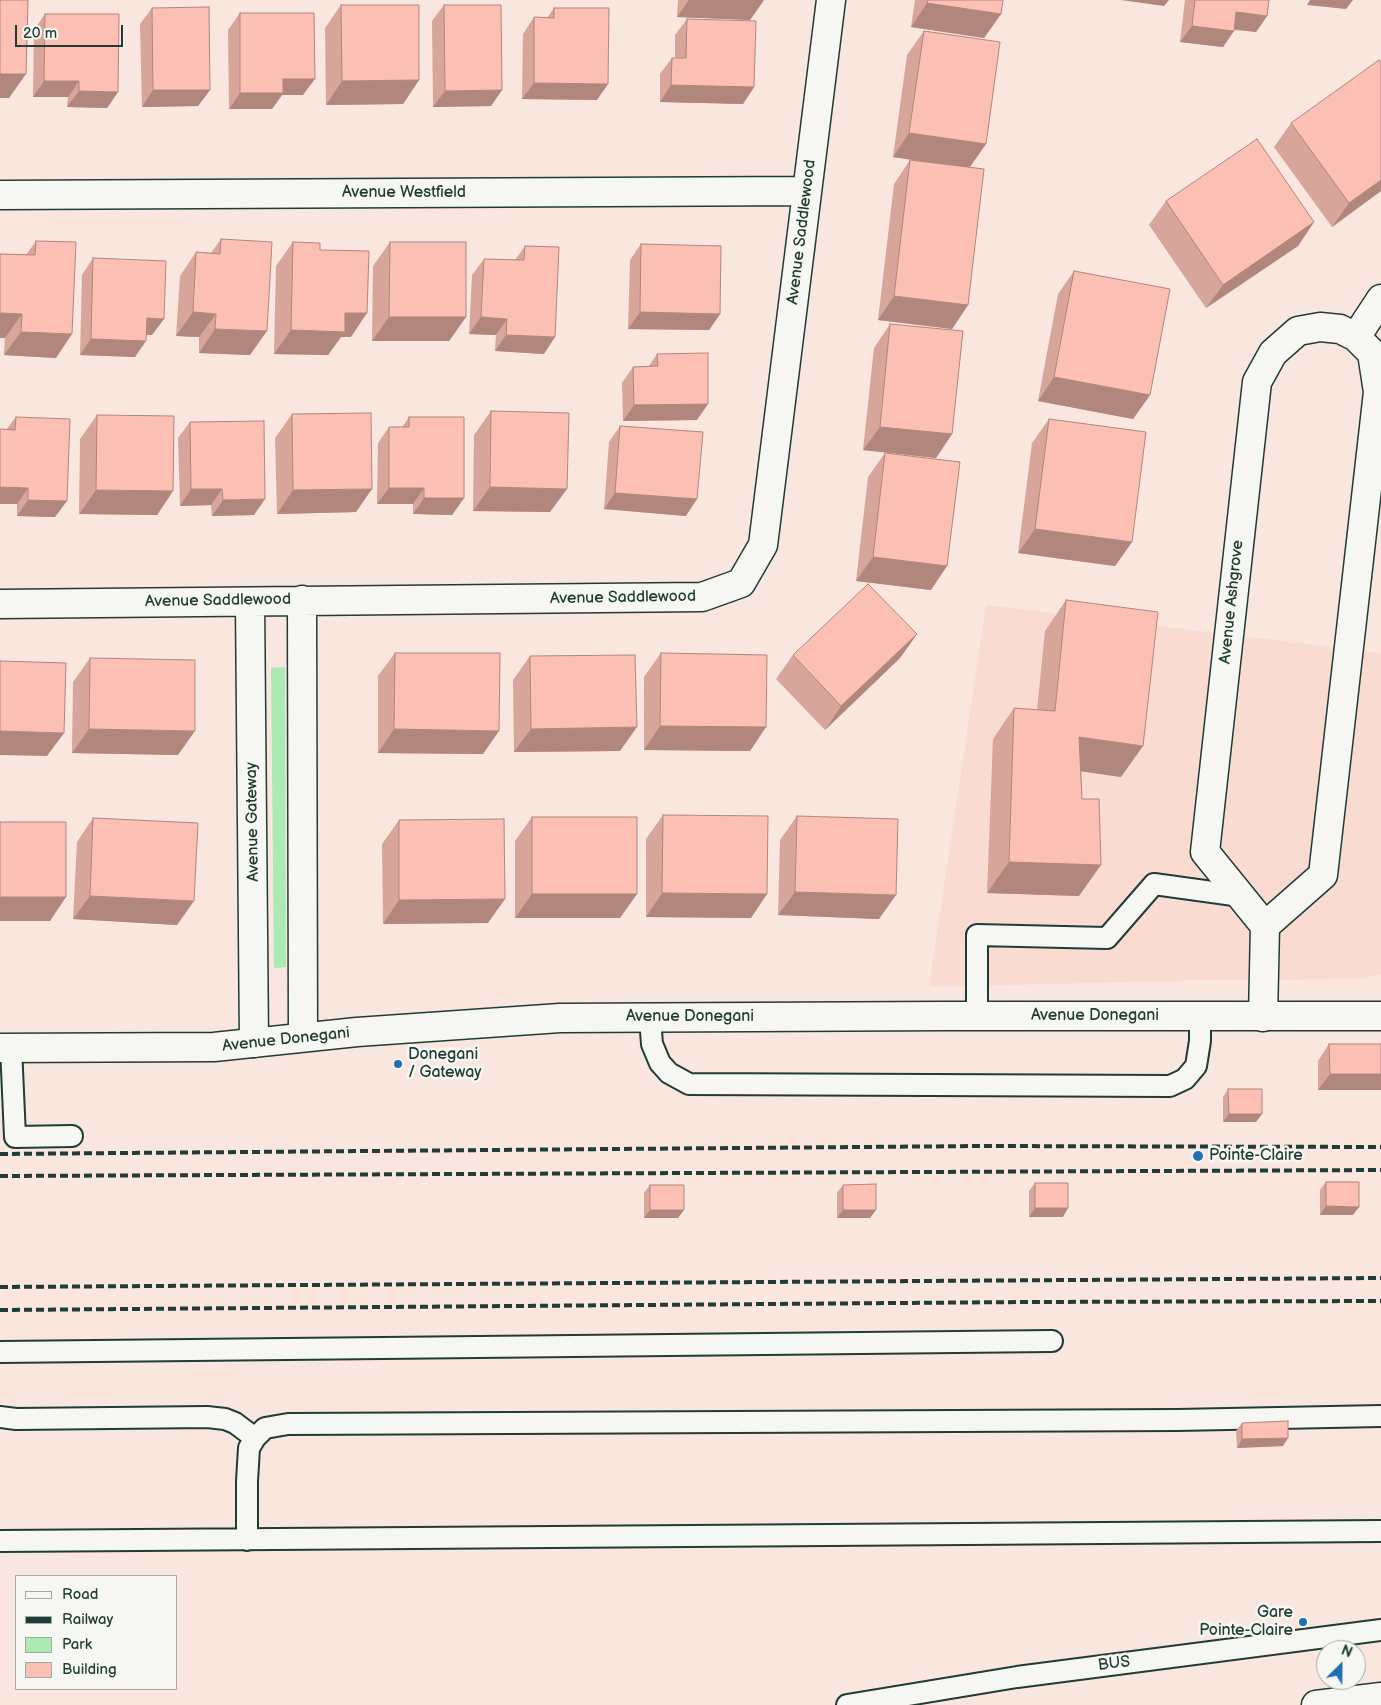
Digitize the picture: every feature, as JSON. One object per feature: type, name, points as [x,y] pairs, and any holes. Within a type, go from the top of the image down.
[{"type":"main road","name":"Avenue Saddlewood","points":[[0,604],[702,597],[741,583],[763,545],[831,0]]},
{"type":"main road","name":"Avenue Westfield","points":[[0,195],[807,191]]},
{"type":"main road","points":[[1356,337],[1381,299]]},
{"type":"main road","name":"Avenue Ashgrove","points":[[1320,327],[1340,329],[1356,337],[1372,352],[1378,392],[1323,875],[1265,926],[1204,852],[1257,382],[1273,353],[1298,331],[1320,327]]},
{"type":"main road","points":[[302,600],[303,1037]]},
{"type":"main road","name":"Avenue Gateway","points":[[250,602],[254,1043]]},
{"type":"main road","points":[[1264,1017],[1265,926]]},
{"type":"main road","name":"Avenue Donegani","points":[[5,1048],[214,1047],[357,1032],[531,1020],[977,1016],[1381,1016]]},
{"type":"main road","points":[[1316,1705],[1381,1697]]},
{"type":"lane","points":[[977,1016],[977,935],[1108,938],[1154,884],[1241,896]]},
{"type":"lane","points":[[650,1018],[652,1044],[660,1063],[669,1073],[688,1084],[1170,1086],[1185,1079],[1196,1066],[1200,1041],[1200,1017]]},
{"type":"lane","points":[[5,1048],[15,1137],[72,1136]]},
{"type":"lane","points":[[0,1352],[1052,1341]]},
{"type":"lane","points":[[247,1540],[249,1448],[255,1438],[265,1428],[288,1424],[1177,1420],[1381,1416]]},
{"type":"lane","points":[[0,1417],[16,1420],[207,1417],[225,1419],[235,1423],[255,1438]]},
{"type":"lane","points":[[0,1541],[1381,1531]]},
{"type":"lane","name":"BUS","points":[[847,1705],[1018,1677],[1381,1630]]},
{"type":"shaded area","points":[[986,605],[1381,653],[1381,974],[1361,979],[1209,980],[929,987]]},
{"type":"green space","points":[[285,667],[286,967],[274,968],[271,668]]},
{"type":"building","points":[[0,0],[28,0],[26,74],[0,74]]},
{"type":"building","points":[[928,0],[1003,0],[1001,14],[927,3]]},
{"type":"building","points":[[1195,0],[1269,0],[1267,16],[1236,12],[1234,31],[1192,26]]},
{"type":"building","points":[[341,5],[419,5],[419,80],[342,81]]},
{"type":"building","points":[[444,5],[501,5],[502,90],[445,91]]},
{"type":"building","points":[[209,7],[210,90],[153,90],[152,8]]},
{"type":"building","points":[[554,8],[609,8],[608,84],[534,83],[534,17],[554,18]]},
{"type":"building","points":[[240,13],[314,13],[315,79],[283,79],[283,93],[240,93]]},
{"type":"building","points":[[45,14],[119,14],[118,92],[79,91],[79,81],[44,81]]},
{"type":"building","points":[[687,19],[756,21],[754,87],[671,85],[672,58],[686,58]]},
{"type":"building","points":[[924,31],[1000,42],[986,144],[909,133]]},
{"type":"building","points":[[1379,60],[1381,63],[1381,180],[1349,203],[1291,123]]},
{"type":"building","points":[[1257,139],[1314,222],[1223,285],[1166,201]]},
{"type":"building","points":[[910,160],[984,169],[968,305],[894,296]]},
{"type":"building","points":[[221,239],[272,242],[267,331],[215,329],[216,314],[193,312],[196,252],[220,254]]},
{"type":"building","points":[[36,241],[76,242],[72,334],[21,332],[22,314],[0,313],[0,254],[35,255]]},
{"type":"building","points":[[293,242],[320,243],[320,250],[369,251],[367,313],[345,313],[345,332],[291,330]]},
{"type":"building","points":[[390,242],[466,242],[466,317],[389,317]]},
{"type":"building","points":[[641,244],[721,246],[720,314],[640,312]]},
{"type":"building","points":[[525,246],[559,247],[555,337],[506,335],[507,319],[481,317],[484,259],[524,260]]},
{"type":"building","points":[[93,258],[166,261],[164,319],[147,318],[146,341],[91,339]]},
{"type":"building","points":[[1074,271],[1170,289],[1150,395],[1054,377]]},
{"type":"building","points":[[890,324],[963,331],[952,434],[880,427]]},
{"type":"building","points":[[708,353],[708,404],[634,405],[633,367],[658,366],[657,354]]},
{"type":"building","points":[[491,411],[569,413],[567,489],[490,487]]},
{"type":"building","points":[[371,413],[372,489],[293,490],[292,414]]},
{"type":"building","points":[[97,415],[174,416],[173,491],[96,490]]},
{"type":"building","points":[[16,417],[70,419],[67,501],[28,500],[28,488],[0,487],[0,429],[15,430]]},
{"type":"building","points":[[409,417],[464,417],[464,498],[424,498],[424,488],[389,488],[389,427],[409,427]]},
{"type":"building","points":[[1049,419],[1146,432],[1132,542],[1035,529]]},
{"type":"building","points":[[264,421],[265,499],[223,500],[222,489],[191,489],[190,422]]},
{"type":"building","points":[[620,426],[703,432],[697,499],[615,493]]},
{"type":"building","points":[[885,453],[960,462],[947,566],[873,557]]},
{"type":"building","points":[[868,584],[917,634],[841,706],[793,655]]},
{"type":"building","points":[[1066,600],[1158,612],[1143,746],[1079,737],[1082,799],[1099,799],[1101,865],[1009,862],[1014,708],[1055,711]]},
{"type":"building","points":[[395,653],[500,653],[499,731],[394,729]]},
{"type":"building","points":[[661,653],[767,655],[766,727],[660,726]]},
{"type":"building","points":[[635,655],[637,727],[531,729],[530,656]]},
{"type":"building","points":[[90,658],[195,660],[195,731],[89,729]]},
{"type":"building","points":[[0,661],[66,663],[64,733],[0,731]]},
{"type":"building","points":[[663,815],[768,816],[767,894],[662,893]]},
{"type":"building","points":[[797,816],[898,819],[896,895],[795,892]]},
{"type":"building","points":[[532,817],[637,817],[637,894],[532,894]]},
{"type":"building","points":[[93,818],[198,823],[194,901],[90,896]]},
{"type":"building","points":[[504,819],[505,899],[399,900],[399,820]]},
{"type":"building","points":[[0,822],[66,822],[66,897],[0,897]]},
{"type":"building","points":[[1329,1044],[1381,1044],[1381,1074],[1330,1074]]},
{"type":"building","points":[[1228,1089],[1262,1089],[1262,1114],[1229,1114]]},
{"type":"building","points":[[1326,1182],[1359,1182],[1359,1207],[1326,1206]]},
{"type":"building","points":[[1035,1183],[1068,1183],[1068,1208],[1035,1208]]},
{"type":"building","points":[[876,1184],[876,1210],[843,1210],[843,1185]]},
{"type":"building","points":[[650,1185],[684,1185],[684,1210],[650,1210]]},
{"type":"building","points":[[1288,1421],[1288,1438],[1242,1439],[1242,1423]]},
{"type":"railway","points":[[0,1154],[983,1146],[1381,1147]]},
{"type":"railway","points":[[0,1176],[1381,1170]]},
{"type":"railway","points":[[0,1287],[1381,1278]]},
{"type":"railway","points":[[0,1310],[1381,1301]]},
{"type":"place","name":"Donegani / Gateway","points":[[398,1064]]},
{"type":"place","name":"Pointe-Claire","points":[[1198,1156]]},
{"type":"place","name":"Gare Pointe-Claire","points":[[1303,1622]]}]
